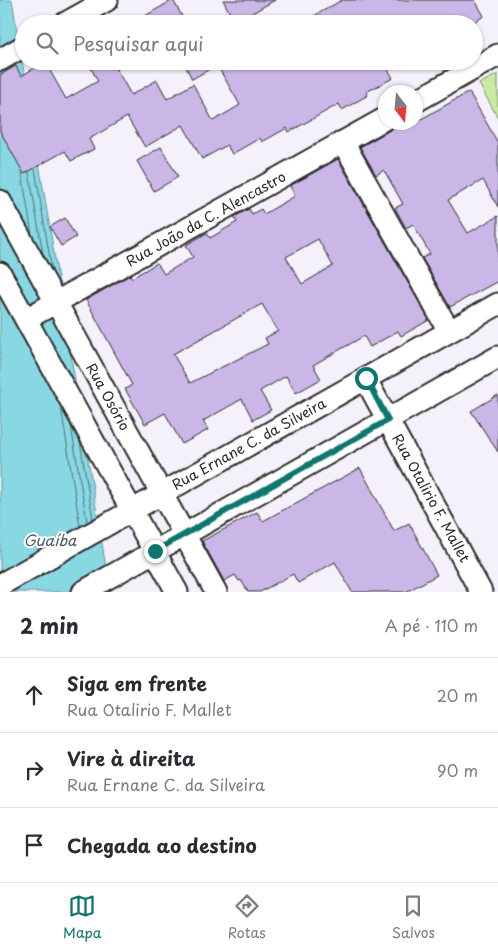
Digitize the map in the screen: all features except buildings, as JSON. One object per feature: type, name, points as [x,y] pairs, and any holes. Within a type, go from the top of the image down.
[{"type":"street","points":[[80,15],[107,0]]},
{"type":"street","points":[[0,60],[15,51]]},
{"type":"street","points":[[483,63],[498,55]]},
{"type":"street","points":[[423,97],[471,70]]},
{"type":"street","name":"Rua João da C. Alencastro","points":[[26,319],[378,122]]},
{"type":"street","points":[[343,142],[449,331]]},
{"type":"street","name":"Rua Osório","points":[[0,201],[216,592]]},
{"type":"street","points":[[0,272],[177,592]]},
{"type":"street","name":"Rua Ernane C. da Silveira","points":[[0,585],[498,304]]},
{"type":"street","points":[[83,592],[498,357]]},
{"type":"street","name":"Rua Otalirio F. Mallet","points":[[366,378],[481,592]]},
{"type":"green space","points":[[498,74],[498,118],[479,84]]},
{"type":"water","name":"Guaíba","points":[[0,0],[12,0],[15,18],[15,70],[24,70],[110,592],[0,592]]},
{"type":"route","points":[[155,551],[388,420],[366,378]]}]
